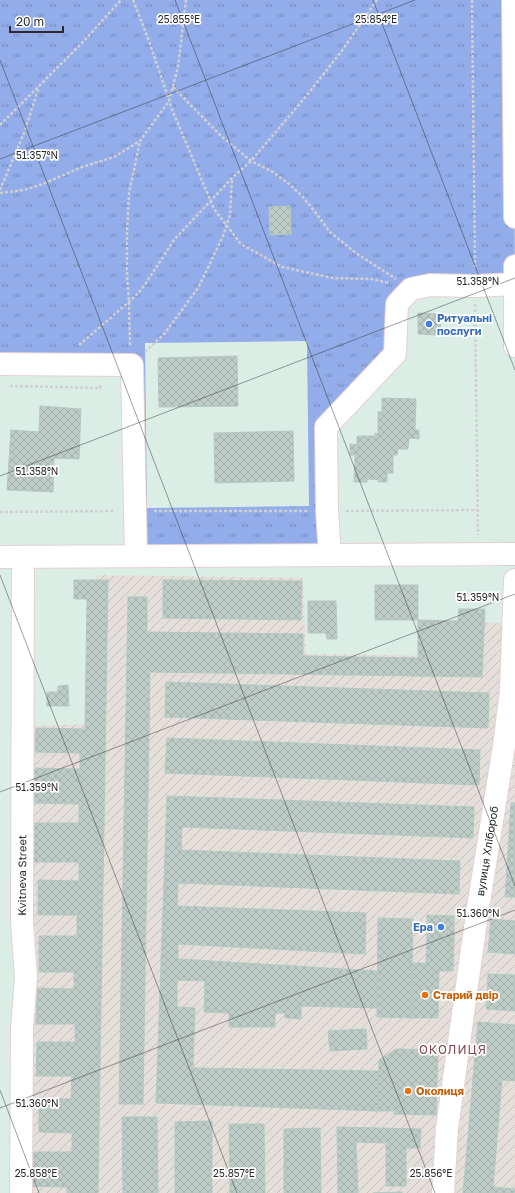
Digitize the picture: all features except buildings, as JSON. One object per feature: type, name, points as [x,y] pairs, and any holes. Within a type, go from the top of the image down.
[{"type":"street","points":[[513,0],[515,217]]},
{"type":"street","points":[[515,266],[515,346]]},
{"type":"street","points":[[330,555],[327,511],[326,427],[395,354],[397,304],[411,289],[430,285],[475,286],[515,284]]},
{"type":"street","points":[[0,364],[132,365],[136,556]]},
{"type":"street","points":[[0,557],[515,554]]},
{"type":"street","name":"Kvitneva Street","points":[[21,1193],[22,1029],[26,977],[22,922],[23,557]]},
{"type":"street","name":"вулиця Хлібороб","points":[[443,1193],[448,1120],[477,914],[507,774],[515,580]]},
{"type":"path","points":[[0,125],[82,43],[121,0]]},
{"type":"path","points":[[133,0],[170,101],[214,209],[241,244],[282,267],[333,278],[371,279],[411,289]]},
{"type":"path","points":[[40,86],[24,133],[0,192],[24,190],[42,184],[82,167],[114,157],[140,141],[170,101],[178,67],[186,0]]},
{"type":"path","points":[[55,365],[129,302],[146,284],[174,240],[232,178],[251,160],[317,82],[377,0]]},
{"type":"path","points":[[173,87],[221,136],[251,160],[273,172],[302,196],[330,232],[351,249],[411,289]]},
{"type":"path","points":[[132,365],[127,276],[127,233],[129,193],[140,141]]},
{"type":"path","points":[[132,365],[165,333],[198,288],[223,236],[230,215],[232,178]]},
{"type":"path","points":[[0,512],[477,510]]},
{"type":"shaded area","points":[[96,575],[303,578],[306,654],[441,656],[441,622],[513,623],[515,590],[515,1193],[21,1193],[22,726],[96,724]]},
{"type":"green space","points":[[0,0],[513,0],[515,284],[411,289],[395,354],[326,427],[330,555],[136,556],[132,365],[0,364]],"holes":[[[290,206],[291,234],[271,235]],[[307,341],[309,506],[147,508],[145,343]]]},
{"type":"place","name":"Ритуальні послуги","points":[[429,324]]},
{"type":"place","name":"Ера","points":[[441,927]]},
{"type":"place","name":"Старий двір","points":[[425,995]]},
{"type":"place","name":"Околиця","points":[[408,1091]]},
{"type":"district","name":"ОКОЛИЦЯ","points":[[453,1050]]}]
